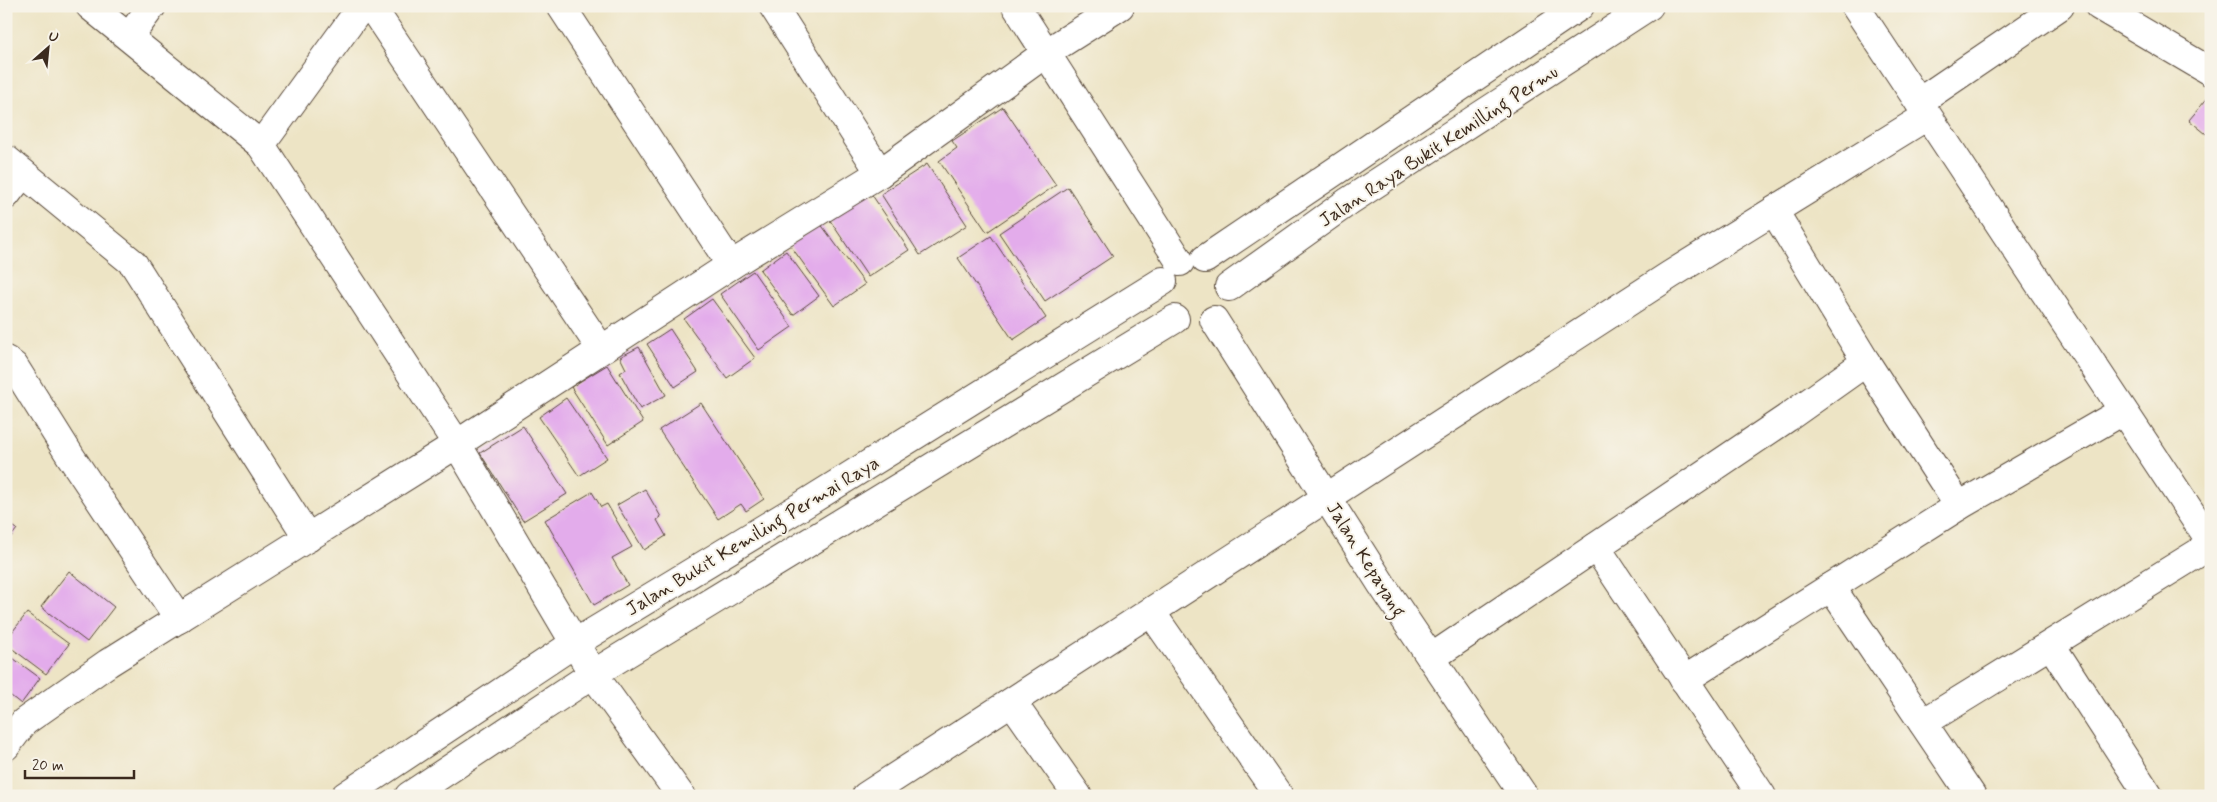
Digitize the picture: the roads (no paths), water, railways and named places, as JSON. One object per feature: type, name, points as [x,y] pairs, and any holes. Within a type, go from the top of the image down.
[{"type":"street","points":[[90,6],[261,145],[457,444],[593,674],[681,796]]},
{"type":"street","points":[[129,37],[152,6]]},
{"type":"street","points":[[261,145],[362,6]]},
{"type":"street","points":[[371,6],[601,349]]},
{"type":"street","points":[[561,6],[730,265]]},
{"type":"street","points":[[773,6],[880,173]]},
{"type":"street","points":[[1016,6],[1046,53],[1193,260]]},
{"type":"street","points":[[6,746],[15,716],[108,663],[179,619],[457,444],[730,265],[880,173],[1046,53],[1120,6]]},
{"type":"street","name":"Jalan Raya Bukit Kemilling Permu","points":[[1193,260],[1580,6]]},
{"type":"street","name":"Jalan Raya Bukit Kemilling Permu","points":[[1229,287],[1349,201],[1650,6]]},
{"type":"street","points":[[1855,6],[2211,544],[1923,723]]},
{"type":"street","points":[[866,796],[1670,275],[1774,211],[1923,109],[2060,6]]},
{"type":"street","points":[[2099,6],[2211,72]]},
{"type":"street","points":[[6,195],[15,166],[133,262],[308,538]]},
{"type":"street","points":[[1774,211],[1866,362],[1960,506]]},
{"type":"street","points":[[1193,260],[1217,265],[1225,275],[1229,287],[1229,300],[1224,312],[1214,320],[1202,325],[1188,325],[1175,319],[1166,309],[1162,296],[1163,282],[1170,270],[1193,260]]},
{"type":"street","name":"Jalan Bukit Kemiling Permai Raya","points":[[345,796],[575,643],[811,500],[1163,282]]},
{"type":"street","name":"Jalan Bukit Kemiling Permai Raya","points":[[409,796],[593,674],[1175,319]]},
{"type":"street","name":"Jalan Kepayang","points":[[1214,320],[1328,497],[1382,585],[1524,796]]},
{"type":"street","points":[[6,360],[14,366],[71,457],[179,619]]},
{"type":"street","points":[[1430,658],[1866,362]]},
{"type":"street","points":[[1684,680],[1960,506],[2123,410]]},
{"type":"street","points":[[1596,547],[1762,796]]},
{"type":"street","points":[[1831,587],[1972,796]]},
{"type":"street","points":[[1151,612],[1279,796]]},
{"type":"street","points":[[2051,645],[2149,796]]},
{"type":"street","points":[[1012,702],[1078,796]]}]
